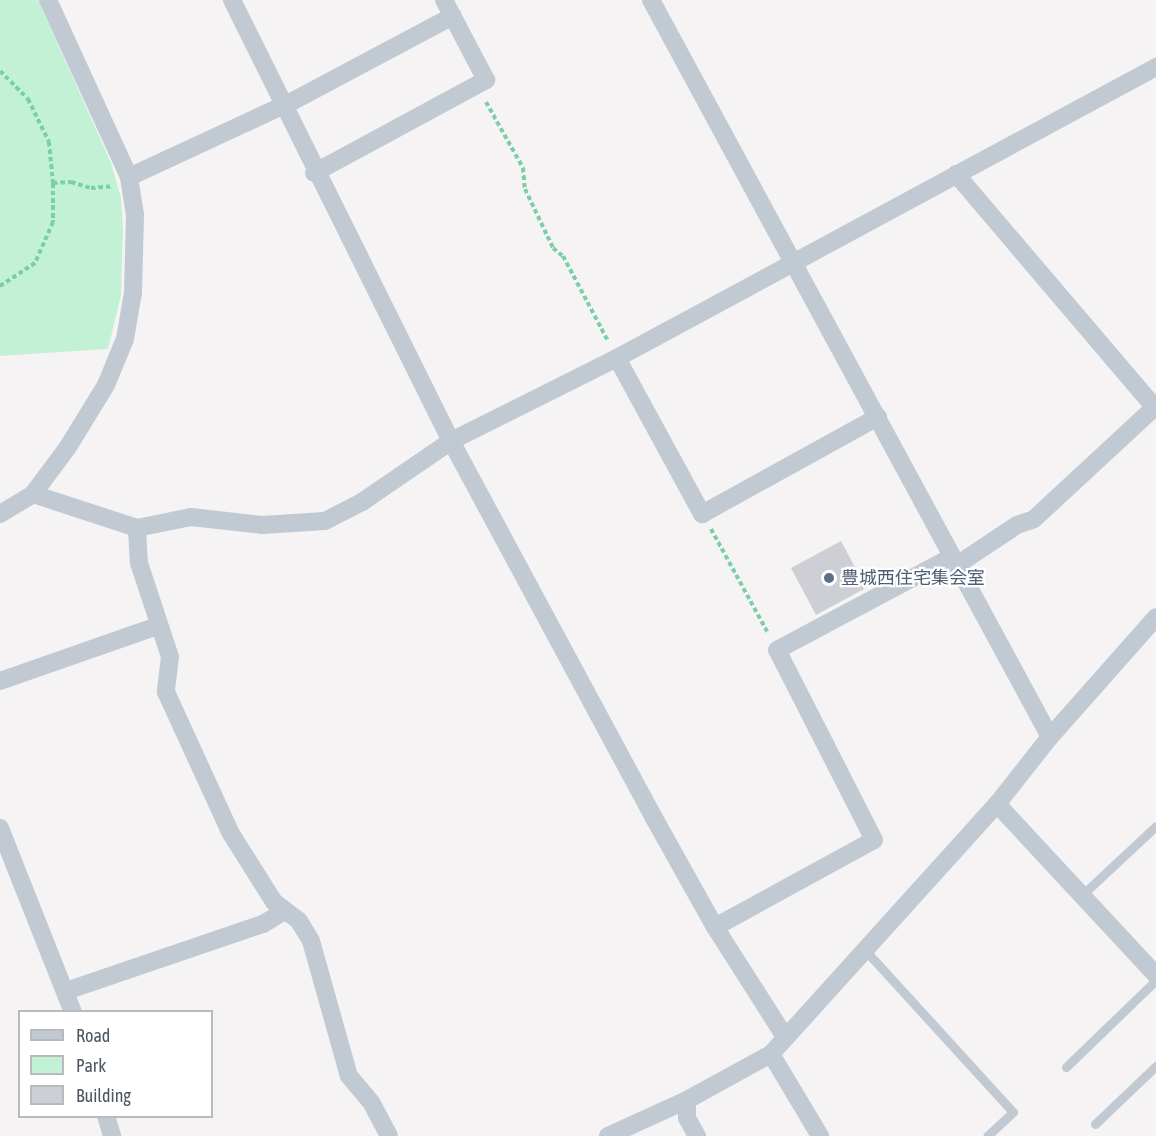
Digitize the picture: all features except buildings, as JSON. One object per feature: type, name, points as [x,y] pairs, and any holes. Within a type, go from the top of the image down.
[{"type":"street","points":[[0,514],[33,494],[106,385],[124,339],[133,292],[135,215],[130,181],[48,0]]},
{"type":"street","points":[[232,0],[314,173],[451,441],[715,927],[785,1037]]},
{"type":"street","points":[[651,0],[1050,736]]},
{"type":"street","points":[[130,181],[280,104],[293,101],[448,8],[486,80],[314,173]]},
{"type":"street","points":[[33,494],[137,528],[191,517],[262,525],[325,521],[362,502],[451,441],[617,358],[792,261],[1156,67]]},
{"type":"street","points":[[715,927],[874,840],[777,650],[954,561],[1017,525],[1034,519],[1155,408],[956,174]]},
{"type":"street","points":[[617,358],[702,514],[878,417]]},
{"type":"street","points":[[137,528],[139,563],[157,626],[170,657],[166,692],[230,832],[283,912],[299,921],[311,941],[349,1076],[371,1102],[389,1136]]},
{"type":"street","points":[[608,1136],[687,1100],[771,1054],[997,804],[1050,736],[1156,617]]},
{"type":"street","points":[[0,681],[157,626]]},
{"type":"street","points":[[997,804],[1156,975]]},
{"type":"street","points":[[0,828],[73,1010]]},
{"type":"street","points":[[66,991],[263,924],[283,912]]},
{"type":"street","points":[[771,1054],[820,1136]]},
{"type":"street","points":[[687,1100],[687,1118],[697,1136]]},
{"type":"street","points":[[107,1118],[112,1136]]},
{"type":"lane","points":[[1082,895],[1156,826]]},
{"type":"lane","points":[[865,950],[1014,1112],[987,1136]]},
{"type":"lane","points":[[1066,1067],[1156,980]]},
{"type":"lane","points":[[1095,1124],[1156,1066]]},
{"type":"path","points":[[0,71],[28,99],[49,142],[53,183],[53,222],[35,263],[0,286]]},
{"type":"path","points":[[477,85],[523,168],[525,189],[553,248],[563,256],[617,358]]},
{"type":"path","points":[[53,183],[71,182],[92,188],[130,181]]},
{"type":"path","points":[[702,514],[777,650]]},
{"type":"green space","points":[[0,0],[38,0],[111,163],[121,198],[123,230],[121,295],[108,349],[0,356]]},
{"type":"place","name":"豊城西住宅集会室","points":[[829,578]]}]
